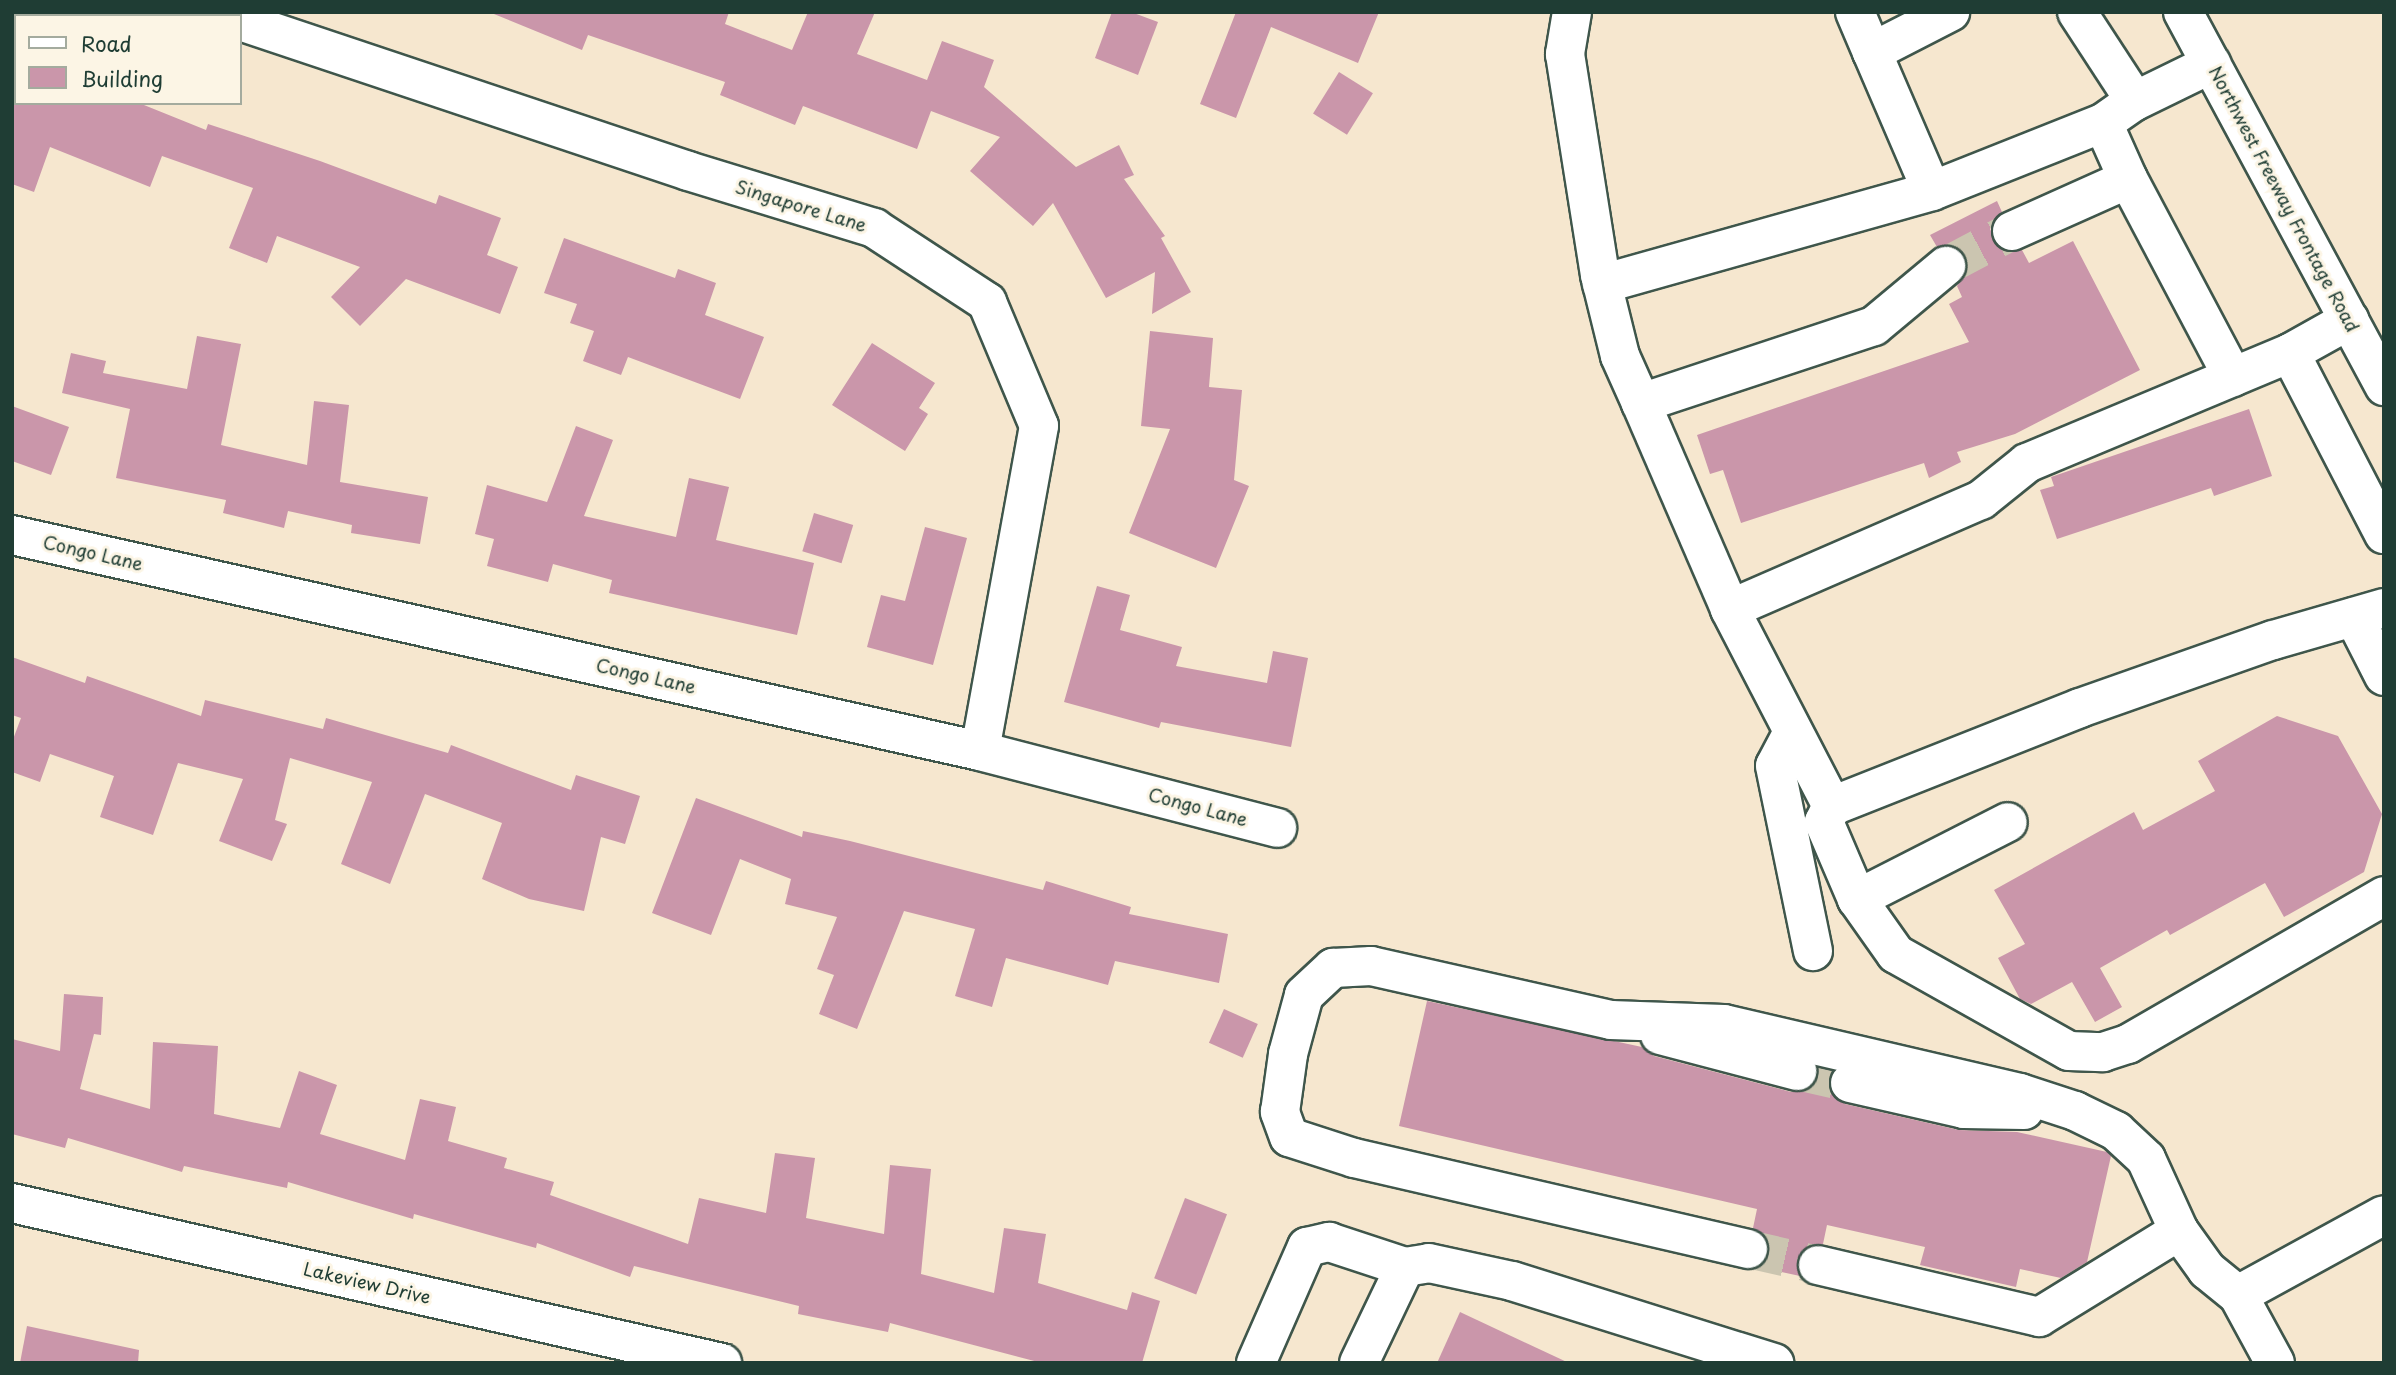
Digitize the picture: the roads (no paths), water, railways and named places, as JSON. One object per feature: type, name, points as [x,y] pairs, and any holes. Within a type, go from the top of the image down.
[{"type":"street","points":[[1572,12],[1566,27],[1565,54],[1602,284],[1620,356],[1730,609],[1832,806]]},
{"type":"street","points":[[1855,12],[1932,191]]},
{"type":"street","points":[[1872,52],[1950,12]]},
{"type":"street","points":[[2077,12],[2135,101]]},
{"type":"street","name":"Northwest Freeway Frontage Road","points":[[2183,12],[2384,386]]},
{"type":"street","name":"Singapore Lane","points":[[242,22],[874,228],[987,302],[1039,426],[980,751]]},
{"type":"street","points":[[1602,284],[1932,191],[2103,123],[2135,101],[2211,64]]},
{"type":"street","points":[[2103,123],[2127,179],[2233,377]]},
{"type":"street","points":[[2012,231],[2127,179]]},
{"type":"street","points":[[1641,403],[1874,326],[1946,266]]},
{"type":"street","points":[[1730,609],[1981,500],[2027,463],[2290,353],[2349,320]]},
{"type":"street","points":[[2290,353],[2384,534]]},
{"type":"street","name":"Congo Lane","points":[[12,536],[980,751],[1277,828]]},
{"type":"street","points":[[2384,677],[2369,613],[2273,640],[2080,708],[1832,806],[1824,822],[1857,898],[1896,954],[2069,1051],[2103,1052],[2128,1044],[2384,896]]},
{"type":"street","points":[[1793,732],[1775,766],[1813,951]]},
{"type":"street","points":[[1857,898],[2008,822]]},
{"type":"street","points":[[1748,1249],[1312,1146],[1289,1137],[1280,1112],[1288,1054],[1304,995],[1333,968],[1371,967],[1611,1020],[1797,1071]]},
{"type":"street","points":[[1611,1020],[1724,1024],[1852,1051],[2075,1111],[2116,1130],[2146,1159],[2179,1231],[2207,1270],[2238,1295],[2275,1363]]},
{"type":"street","points":[[1850,1083],[1964,1109],[2075,1111]]},
{"type":"street","name":"Lakeview Drive","points":[[12,1203],[722,1363]]},
{"type":"street","points":[[2238,1295],[2384,1215]]},
{"type":"street","points":[[1818,1265],[2039,1317],[2179,1231]]},
{"type":"street","points":[[1256,1363],[1307,1247],[1329,1242],[1352,1246],[1405,1267],[1429,1263],[1511,1281],[1774,1363]]},
{"type":"street","points":[[1359,1363],[1405,1267]]},
{"type":"tunnel","points":[[1946,266],[2012,231]]},
{"type":"tunnel","points":[[1797,1071],[1850,1083]]},
{"type":"tunnel","points":[[1748,1249],[1818,1265]]}]
